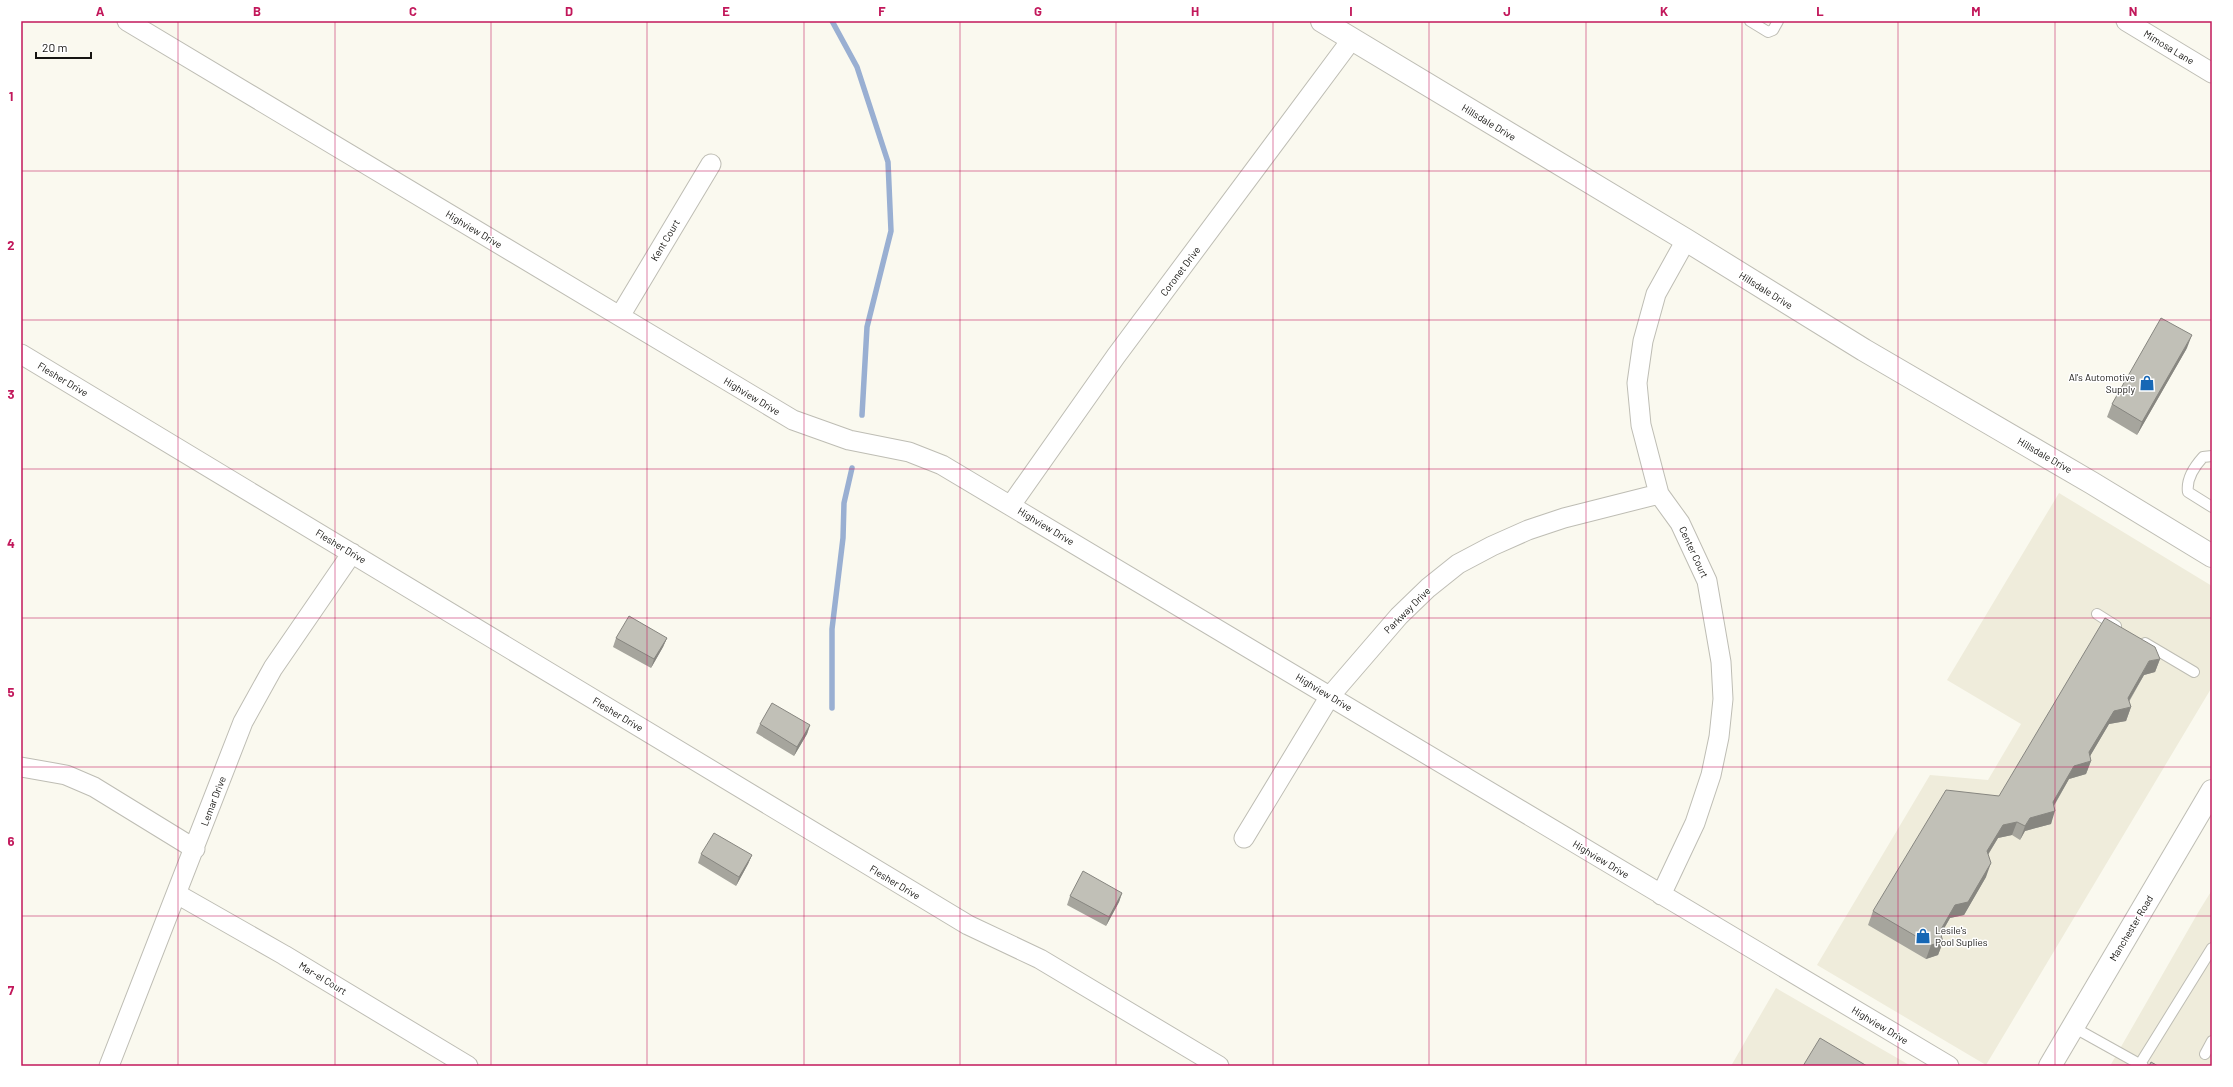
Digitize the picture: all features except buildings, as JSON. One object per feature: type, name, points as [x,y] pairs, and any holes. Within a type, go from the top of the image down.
[{"type":"main road","name":"Hillsdale Drive","points":[[1322,21],[1686,240],[1864,350],[2092,483],[2212,556]]},
{"type":"main road","name":"Manchester Road","points":[[2050,1066],[2212,791]]},
{"type":"street","name":"Highview Drive","points":[[127,21],[793,420],[849,440],[909,452],[942,465],[1949,1066]]},
{"type":"street","name":"Mimosa Lane","points":[[2126,21],[2212,73]]},
{"type":"street","name":"Coronet Drive","points":[[1011,505],[1116,356],[1352,39]]},
{"type":"street","name":"Kent Court","points":[[620,316],[711,164]]},
{"type":"street","name":"Center Court","points":[[1661,895],[1695,823],[1711,775],[1719,737],[1723,699],[1719,647],[1707,581],[1680,523],[1659,494],[1641,425],[1637,384],[1642,340],[1656,294],[1686,240]]},
{"type":"street","name":"Flesher Drive","points":[[21,354],[968,925],[1040,959],[1219,1066]]},
{"type":"street","name":"Parkway Drive","points":[[1244,838],[1330,696],[1399,616],[1428,588],[1458,564],[1492,546],[1528,530],[1564,518],[1659,494]]},
{"type":"street","name":"Lemar Drive","points":[[109,1066],[195,850],[243,722],[273,668],[352,553]]},
{"type":"street","points":[[21,767],[66,775],[94,787],[195,850]]},
{"type":"street","name":"Mar-el Court","points":[[177,894],[284,955],[468,1066]]},
{"type":"lane","points":[[1750,21],[1768,32],[1773,30],[1778,21]]},
{"type":"lane","points":[[2212,456],[2203,457],[2196,464],[2187,483],[2188,492],[2212,506]]},
{"type":"lane","points":[[2097,614],[2123,630]]},
{"type":"lane","points":[[2136,638],[2194,672]]},
{"type":"lane","points":[[2073,1026],[2127,1062],[2142,1065],[2212,948]]},
{"type":"lane","points":[[2205,1054],[2212,1041]]},
{"type":"shaded area","points":[[2059,493],[2212,586],[2212,687],[1986,1065],[1817,965],[1930,775],[1988,780],[2021,724],[1947,680]]},
{"type":"shaded area","points":[[2212,890],[2212,1066],[2110,1066],[2199,911]]},
{"type":"shaded area","points":[[1776,988],[1911,1066],[1731,1066]]},
{"type":"waterway","points":[[832,21],[857,67],[888,162],[891,231],[867,327],[862,415]]},
{"type":"waterway","points":[[832,708],[832,629],[843,538],[844,503],[852,468]]},
{"type":"place","name":"Al's Automotive Supply","points":[[2147,383]]},
{"type":"place","name":"Lesile's Pool Suplies","points":[[1923,936]]}]
